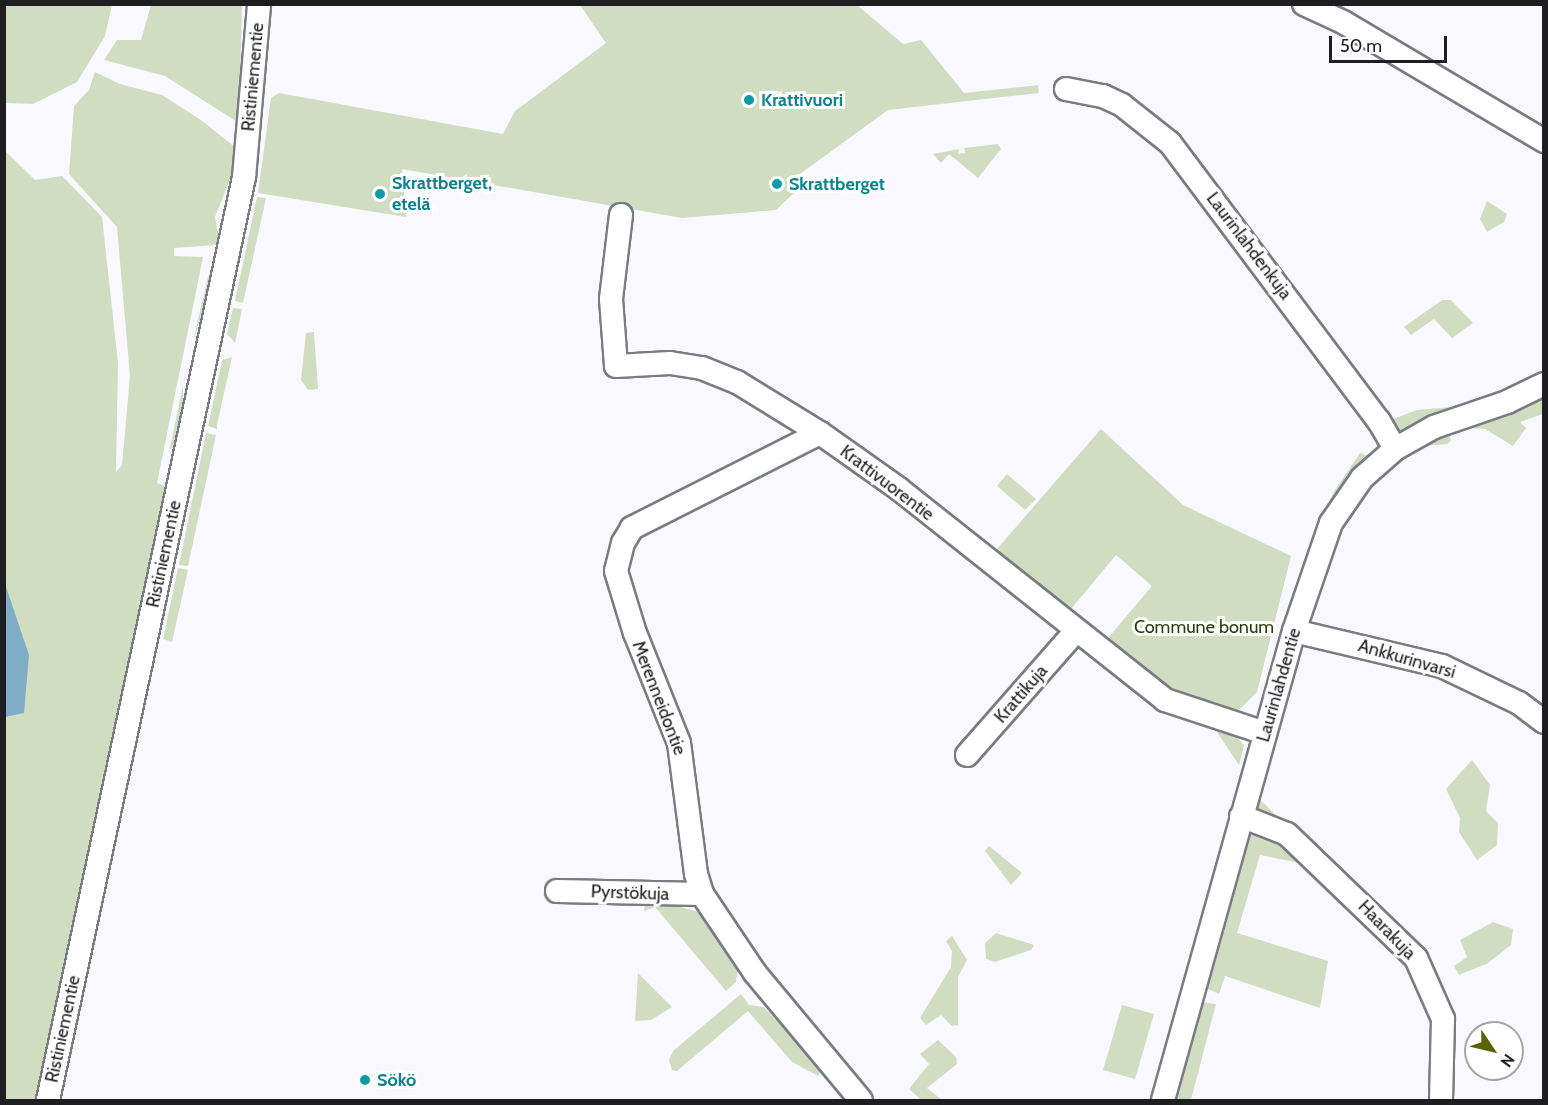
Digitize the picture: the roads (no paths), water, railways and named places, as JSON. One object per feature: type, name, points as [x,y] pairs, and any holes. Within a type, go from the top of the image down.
[{"type":"street","name":"Ristiniementie","points":[[48,1101],[244,177],[259,4]]},
{"type":"street","points":[[1304,4],[1342,22],[1544,141]]},
{"type":"street","name":"Laurinlahdenkuja","points":[[1066,89],[1093,93],[1122,105],[1170,143],[1368,406],[1395,449]]},
{"type":"street","name":"Krattivuorentie","points":[[621,215],[611,299],[616,366],[670,363],[702,368],[731,379],[820,433],[899,489],[1075,632],[1165,699],[1265,733]]},
{"type":"street","name":"Laurinlahdentie","points":[[1163,1101],[1240,816],[1294,631],[1320,549],[1335,516],[1362,478],[1395,449],[1434,428],[1507,402],[1544,384]]},
{"type":"street","name":"Merenneidontie","points":[[820,433],[655,514],[632,528],[620,553],[616,571],[624,600],[680,743],[696,874],[702,894],[755,973],[861,1101]]},
{"type":"street","name":"Ankkurinvarsi","points":[[1294,631],[1442,666],[1519,703],[1544,722]]},
{"type":"street","name":"Krattikuja","points":[[967,755],[1075,632]]},
{"type":"street","name":"Haarakuja","points":[[1240,816],[1287,834],[1416,958],[1443,1019],[1441,1101]]},
{"type":"street","name":"Pyrstökuja","points":[[557,891],[702,894]]},
{"type":"water","points":[[4,581],[29,655],[24,713],[5,717]]},
{"type":"place","name":"Krattivuori","points":[[749,100]]},
{"type":"place","name":"Skrattberget","points":[[777,184]]},
{"type":"place","name":"Skrattberget, etelä","points":[[380,194]]},
{"type":"place","name":"Sökö","points":[[365,1080]]},
{"type":"park label","name":"Commune bonum","points":[[1204,627]]}]
